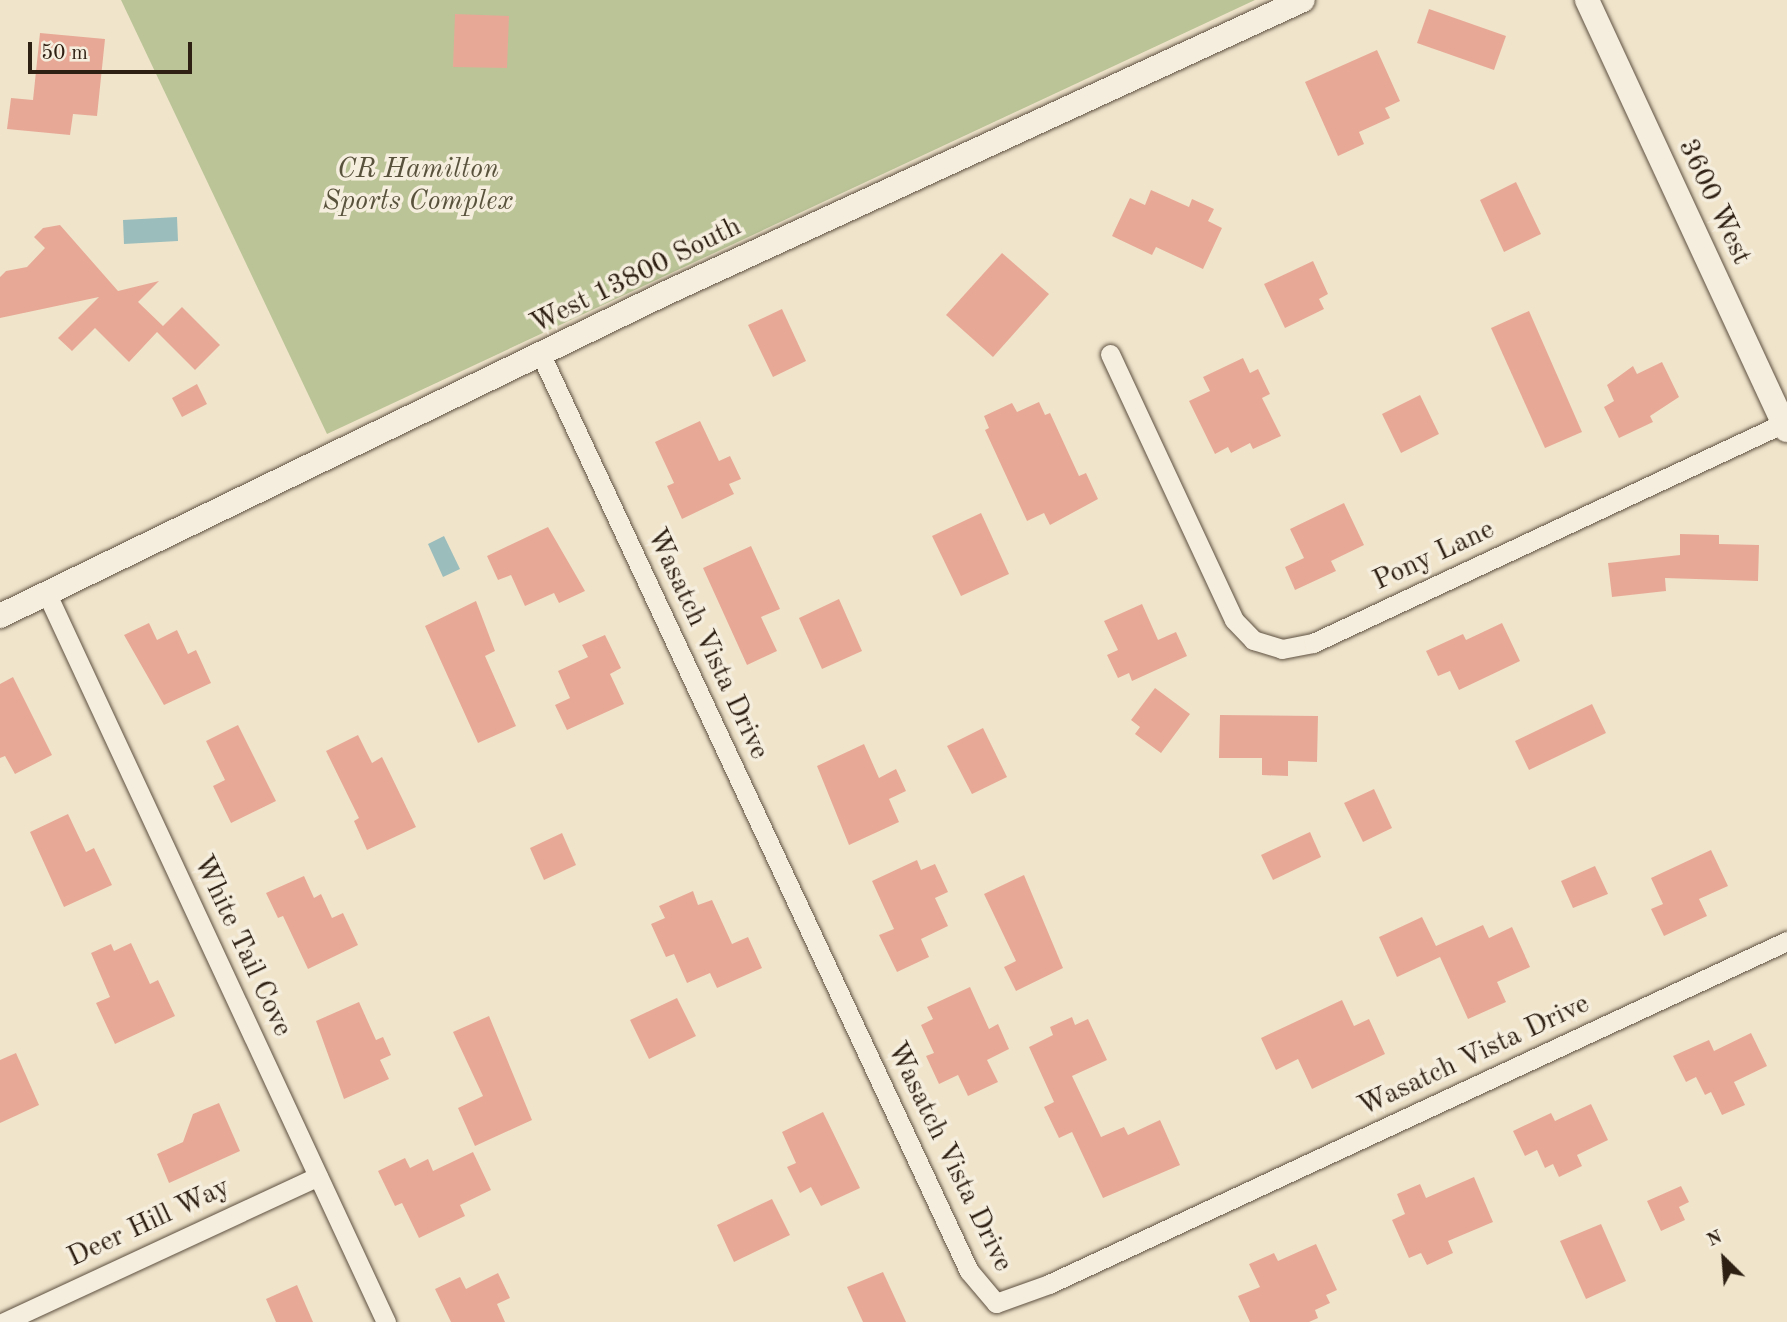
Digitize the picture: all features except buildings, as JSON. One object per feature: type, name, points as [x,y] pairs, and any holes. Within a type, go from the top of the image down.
[{"type":"street","name":"West 13800 South","points":[[0,616],[664,294],[1303,0]]},
{"type":"street","name":"3600 West","points":[[1587,0],[1786,426]]},
{"type":"street","name":"Pony Lane","points":[[1110,354],[1243,631],[1266,646],[1297,648],[1786,426]]},
{"type":"street","name":"Wasatch Vista Drive","points":[[541,355],[969,1271],[996,1303],[1049,1284],[1787,941]]},
{"type":"street","name":"White Tail Cove","points":[[47,594],[386,1322]]},
{"type":"street","name":"Deer Hill Way","points":[[4,1322],[318,1176]]},
{"type":"green space","name":"CR Hamilton Sports Complex","points":[[121,0],[1255,0],[327,434]]},
{"type":"water","points":[[177,217],[178,241],[124,244],[123,220]]},
{"type":"water","points":[[444,536],[460,569],[443,577],[428,544]]}]
